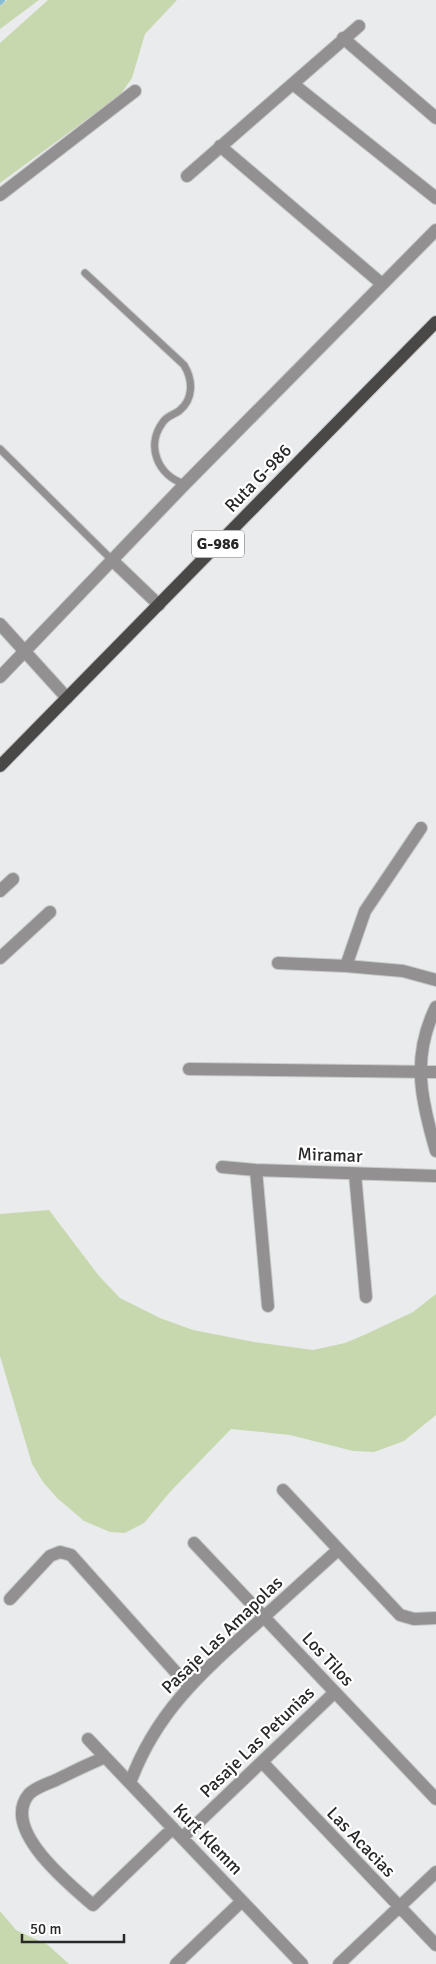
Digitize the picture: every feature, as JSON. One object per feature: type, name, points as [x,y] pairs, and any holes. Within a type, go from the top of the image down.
[{"type":"main road","name":"Ruta G-986","points":[[0,766],[436,322]]},
{"type":"street","points":[[187,176],[359,26]]},
{"type":"street","points":[[343,38],[436,118]]},
{"type":"street","points":[[293,84],[436,198]]},
{"type":"street","points":[[0,195],[135,91]]},
{"type":"street","points":[[220,146],[382,284]]},
{"type":"street","points":[[0,677],[186,484],[436,230]]},
{"type":"street","points":[[112,560],[159,605]]},
{"type":"street","points":[[0,624],[67,698]]},
{"type":"street","points":[[346,966],[366,911],[421,828]]},
{"type":"street","points":[[0,891],[13,879]]},
{"type":"street","points":[[0,958],[50,912]]},
{"type":"street","points":[[278,964],[346,966],[403,971],[436,980]]},
{"type":"street","points":[[436,1007],[422,1045],[420,1073],[428,1122],[436,1151]]},
{"type":"street","points":[[189,1069],[436,1072]]},
{"type":"street","name":"Miramar","points":[[222,1166],[256,1170],[436,1176]]},
{"type":"street","points":[[256,1170],[268,1306]]},
{"type":"street","points":[[355,1174],[366,1297]]},
{"type":"street","points":[[283,1490],[400,1615],[414,1619],[436,1618]]},
{"type":"street","name":"Los Tilos","points":[[194,1543],[436,1799]]},
{"type":"street","name":"Pasaje Las Amapolas","points":[[130,1784],[145,1747],[171,1707],[218,1657],[338,1550]]},
{"type":"street","points":[[10,1599],[50,1556],[60,1552],[71,1555],[189,1687]]},
{"type":"street","name":"Pasaje Las Petunias","points":[[182,1838],[335,1692]]},
{"type":"street","name":"Kurt Klemm","points":[[88,1739],[302,1964]]},
{"type":"street","points":[[105,1757],[34,1790],[24,1800],[20,1813],[20,1826],[42,1859],[93,1905],[173,1828]]},
{"type":"street","name":"Las Acacias","points":[[262,1762],[436,1946]]},
{"type":"street","points":[[339,1964],[436,1872]]},
{"type":"street","points":[[176,1964],[242,1901]]},
{"type":"lane","points":[[85,273],[184,365],[188,372],[191,387],[186,402],[182,409],[162,422],[154,444],[156,458],[165,472],[171,478],[186,484]]},
{"type":"lane","points":[[0,449],[112,560]]},
{"type":"green space","points":[[7,0],[39,0],[0,29],[0,6]]},
{"type":"green space","points":[[48,0],[177,0],[145,34],[132,78],[120,95],[0,183],[0,43]]},
{"type":"green space","points":[[49,1210],[99,1276],[120,1298],[160,1318],[193,1330],[254,1342],[313,1350],[345,1343],[364,1335],[413,1312],[436,1294],[436,1415],[404,1441],[374,1452],[353,1451],[290,1435],[231,1429],[170,1492],[144,1523],[125,1533],[110,1532],[84,1521],[57,1498],[43,1482],[32,1464],[0,1356],[0,1214]]},
{"type":"green space","points":[[0,1911],[16,1930],[48,1945],[69,1964],[0,1964]]},
{"type":"waterway","points":[[0,3],[3,0]]}]
